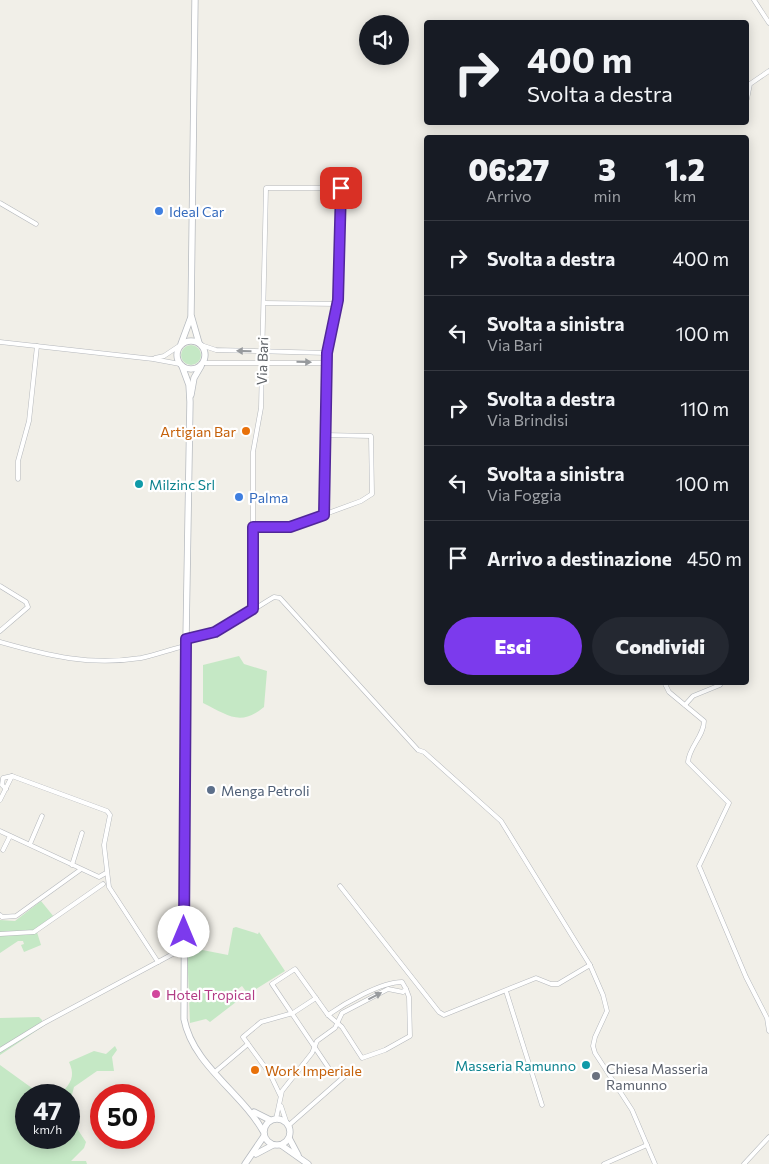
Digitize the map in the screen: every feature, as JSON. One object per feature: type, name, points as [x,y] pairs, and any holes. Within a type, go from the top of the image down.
[{"type":"main road","points":[[190,402],[194,378],[205,354],[191,315],[195,0]]},
{"type":"main road","points":[[191,315],[176,355],[188,385],[190,402],[186,639],[184,1019],[186,1030],[192,1041],[215,1072],[248,1107],[272,1145]]},
{"type":"main road","points":[[180,345],[191,340],[200,344]]},
{"type":"main road","points":[[181,365],[194,369],[202,364]]},
{"type":"main road","points":[[248,1107],[273,1120],[288,1125],[289,1138],[299,1156]]},
{"type":"main road","points":[[252,1157],[273,1120]]},
{"type":"main road","points":[[281,1145],[289,1138]]},
{"type":"main road","points":[[245,1164],[252,1157],[272,1145],[281,1145],[308,1164]]},
{"type":"street","points":[[754,0],[769,23]]},
{"type":"street","points":[[749,88],[750,84],[769,71]]},
{"type":"street","name":"Via Bari","points":[[253,609],[253,452],[261,408],[266,188],[341,188],[338,304]]},
{"type":"street","points":[[0,203],[36,224]]},
{"type":"street","points":[[264,303],[338,304],[327,353],[324,515]]},
{"type":"street","points":[[0,342],[152,358],[181,365]]},
{"type":"street","points":[[200,344],[216,350],[327,353]]},
{"type":"street","points":[[152,358],[164,356],[180,345]]},
{"type":"street","points":[[18,479],[18,461],[29,422],[37,346]]},
{"type":"street","points":[[202,364],[262,362],[327,363]]},
{"type":"street","points":[[253,527],[290,527],[361,501],[372,494],[370,436],[325,435]]},
{"type":"street","points":[[0,586],[26,602],[28,607],[0,631]]},
{"type":"street","points":[[186,639],[215,632],[277,597],[418,750],[424,752],[501,821],[590,965],[603,994],[607,1011],[595,1037],[593,1046],[595,1053],[632,1110],[655,1164]]},
{"type":"street","points":[[0,642],[59,658],[110,661],[142,658],[186,646]]},
{"type":"street","points":[[666,685],[669,692],[704,721],[704,726],[688,754],[688,762],[729,803],[699,866],[746,978],[767,1018],[769,1031]]},
{"type":"street","points":[[685,705],[693,696],[718,685]]},
{"type":"street","points":[[6,789],[2,785],[3,778],[12,776],[107,811],[110,815],[104,845],[109,887],[158,962]]},
{"type":"street","points":[[0,800],[12,776]]},
{"type":"street","points":[[30,844],[42,816]]},
{"type":"street","points":[[0,831],[80,870],[99,877],[109,887]]},
{"type":"street","points":[[72,865],[82,833]]},
{"type":"street","points":[[3,850],[10,836]]},
{"type":"street","points":[[0,915],[2,918],[16,916],[80,870]]},
{"type":"street","points":[[99,877],[106,874]]},
{"type":"street","points":[[0,934],[34,932],[104,884]]},
{"type":"street","points":[[340,886],[439,1012],[444,1015],[536,978],[551,984],[558,984],[590,965]]},
{"type":"street","points":[[0,1050],[44,1023],[184,948]]},
{"type":"street","points":[[328,1015],[380,988],[402,982],[409,997],[410,1036],[385,1050],[362,1058],[337,1023],[328,1015],[295,969],[272,984],[330,1070]]},
{"type":"street","points":[[280,1095],[312,1053],[317,1041],[335,1028],[342,1013],[388,989],[399,993],[406,989]]},
{"type":"street","points":[[506,990],[542,1105]]},
{"type":"street","points":[[273,1120],[280,1109],[280,1095],[270,1074],[243,1037],[261,1022],[292,1013],[316,998]]},
{"type":"street","points":[[215,1072],[248,1044]]},
{"type":"street","points":[[280,1102],[288,1125],[346,1075]]},
{"type":"street","points":[[744,1164],[769,1137]]},
{"type":"street","points":[[604,1164],[647,1145]]},
{"type":"green space","points":[[191,345],[198,348],[201,355],[198,362],[191,365],[184,362],[181,355],[184,348]]},
{"type":"green space","points":[[239,656],[244,664],[267,671],[264,707],[256,713],[241,718],[227,715],[203,703],[203,665]]},
{"type":"green space","points":[[41,901],[54,917],[36,929],[41,945],[24,952],[21,945],[24,944],[23,941],[18,941],[0,953],[0,920],[15,921]]},
{"type":"green space","points":[[236,927],[258,934],[259,932],[285,971],[248,994],[242,986],[231,994],[236,1002],[210,1022],[206,1019],[190,1023],[187,947],[228,955],[233,928]]},
{"type":"green space","points":[[39,1017],[42,1020],[42,1027],[0,1055],[0,1018]]},
{"type":"green space","points":[[115,1046],[117,1050],[112,1057],[114,1071],[97,1071],[78,1084],[69,1084],[72,1070],[69,1062],[94,1051],[106,1054]]},
{"type":"green space","points":[[0,1065],[26,1084],[15,1084],[15,1149],[80,1149],[80,1133],[86,1142],[84,1148],[71,1161],[86,1161],[87,1164],[0,1164]]},
{"type":"place","name":"Ideal Car","points":[[159,211]]},
{"type":"place","name":"Artigian Bar","points":[[246,431]]},
{"type":"place","name":"Milzinc Srl","points":[[139,484]]},
{"type":"place","name":"Palma","points":[[239,497]]},
{"type":"place","name":"Menga Petroli","points":[[211,790]]},
{"type":"place","name":"Hotel Tropical","points":[[156,994]]},
{"type":"place","name":"Masseria Ramunno","points":[[586,1065]]},
{"type":"place","name":"Work Imperiale","points":[[255,1070]]},
{"type":"place","name":"Chiesa Masseria Ramunno","points":[[596,1076]]},
{"type":"route","points":[[184,932],[186,639],[215,632],[253,609],[253,527],[290,527],[324,515],[327,353],[338,300],[341,188]]}]
